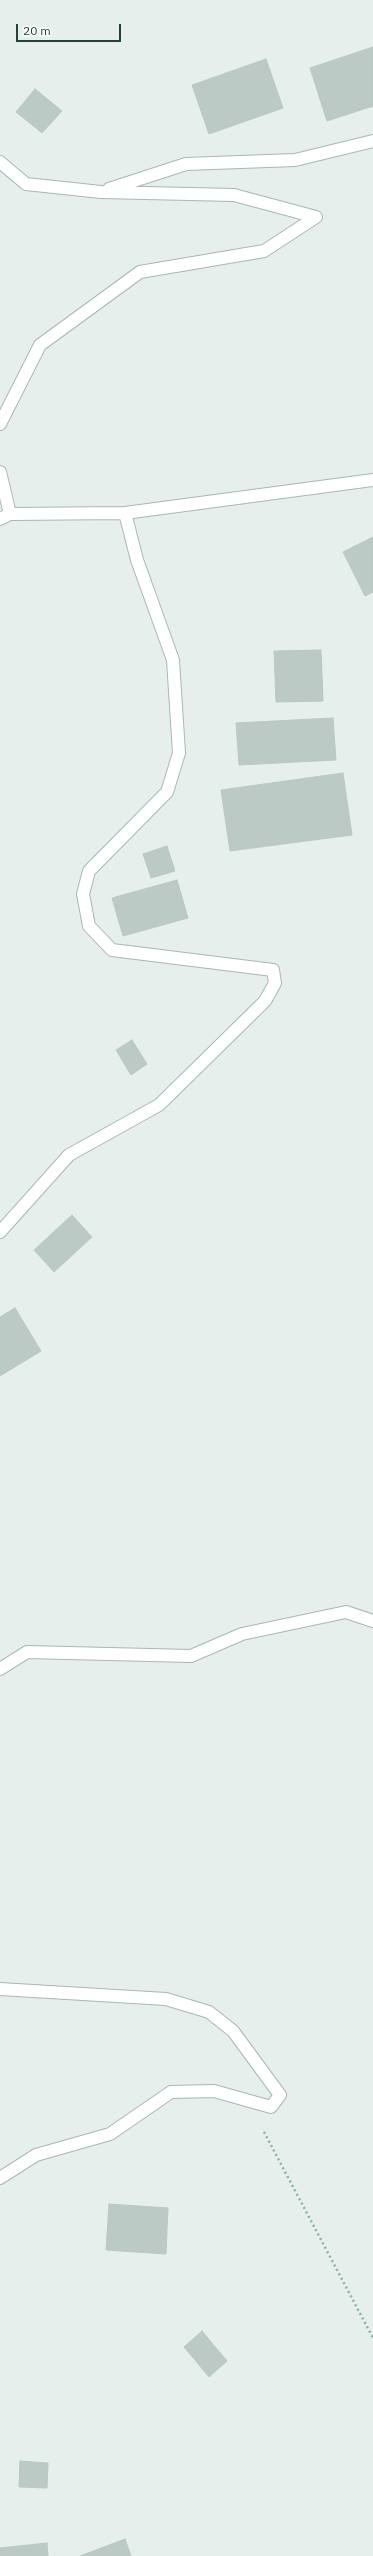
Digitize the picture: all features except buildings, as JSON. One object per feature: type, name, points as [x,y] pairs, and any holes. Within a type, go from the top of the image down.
[{"type":"street","points":[[101,192],[186,164],[295,160],[373,142]]},
{"type":"street","points":[[0,162],[26,184],[101,192],[234,195],[316,217],[264,251],[140,272],[40,345],[0,424]]},
{"type":"street","points":[[0,472],[5,517],[125,513],[373,480]]},
{"type":"street","points":[[0,1232],[69,1155],[159,1105],[265,1002],[275,983],[272,970],[112,950],[89,926],[83,894],[89,871],[167,792],[179,753],[173,660],[137,560],[125,513]]},
{"type":"street","points":[[0,1669],[27,1652],[191,1656],[242,1634],[346,1612],[373,1621]]},
{"type":"street","points":[[0,1989],[166,1999],[209,2012],[233,2030],[280,2095],[271,2107],[214,2091],[171,2092],[110,2134],[36,2155],[0,2178]]},
{"type":"path","points":[[248,2101],[373,2338]]}]
